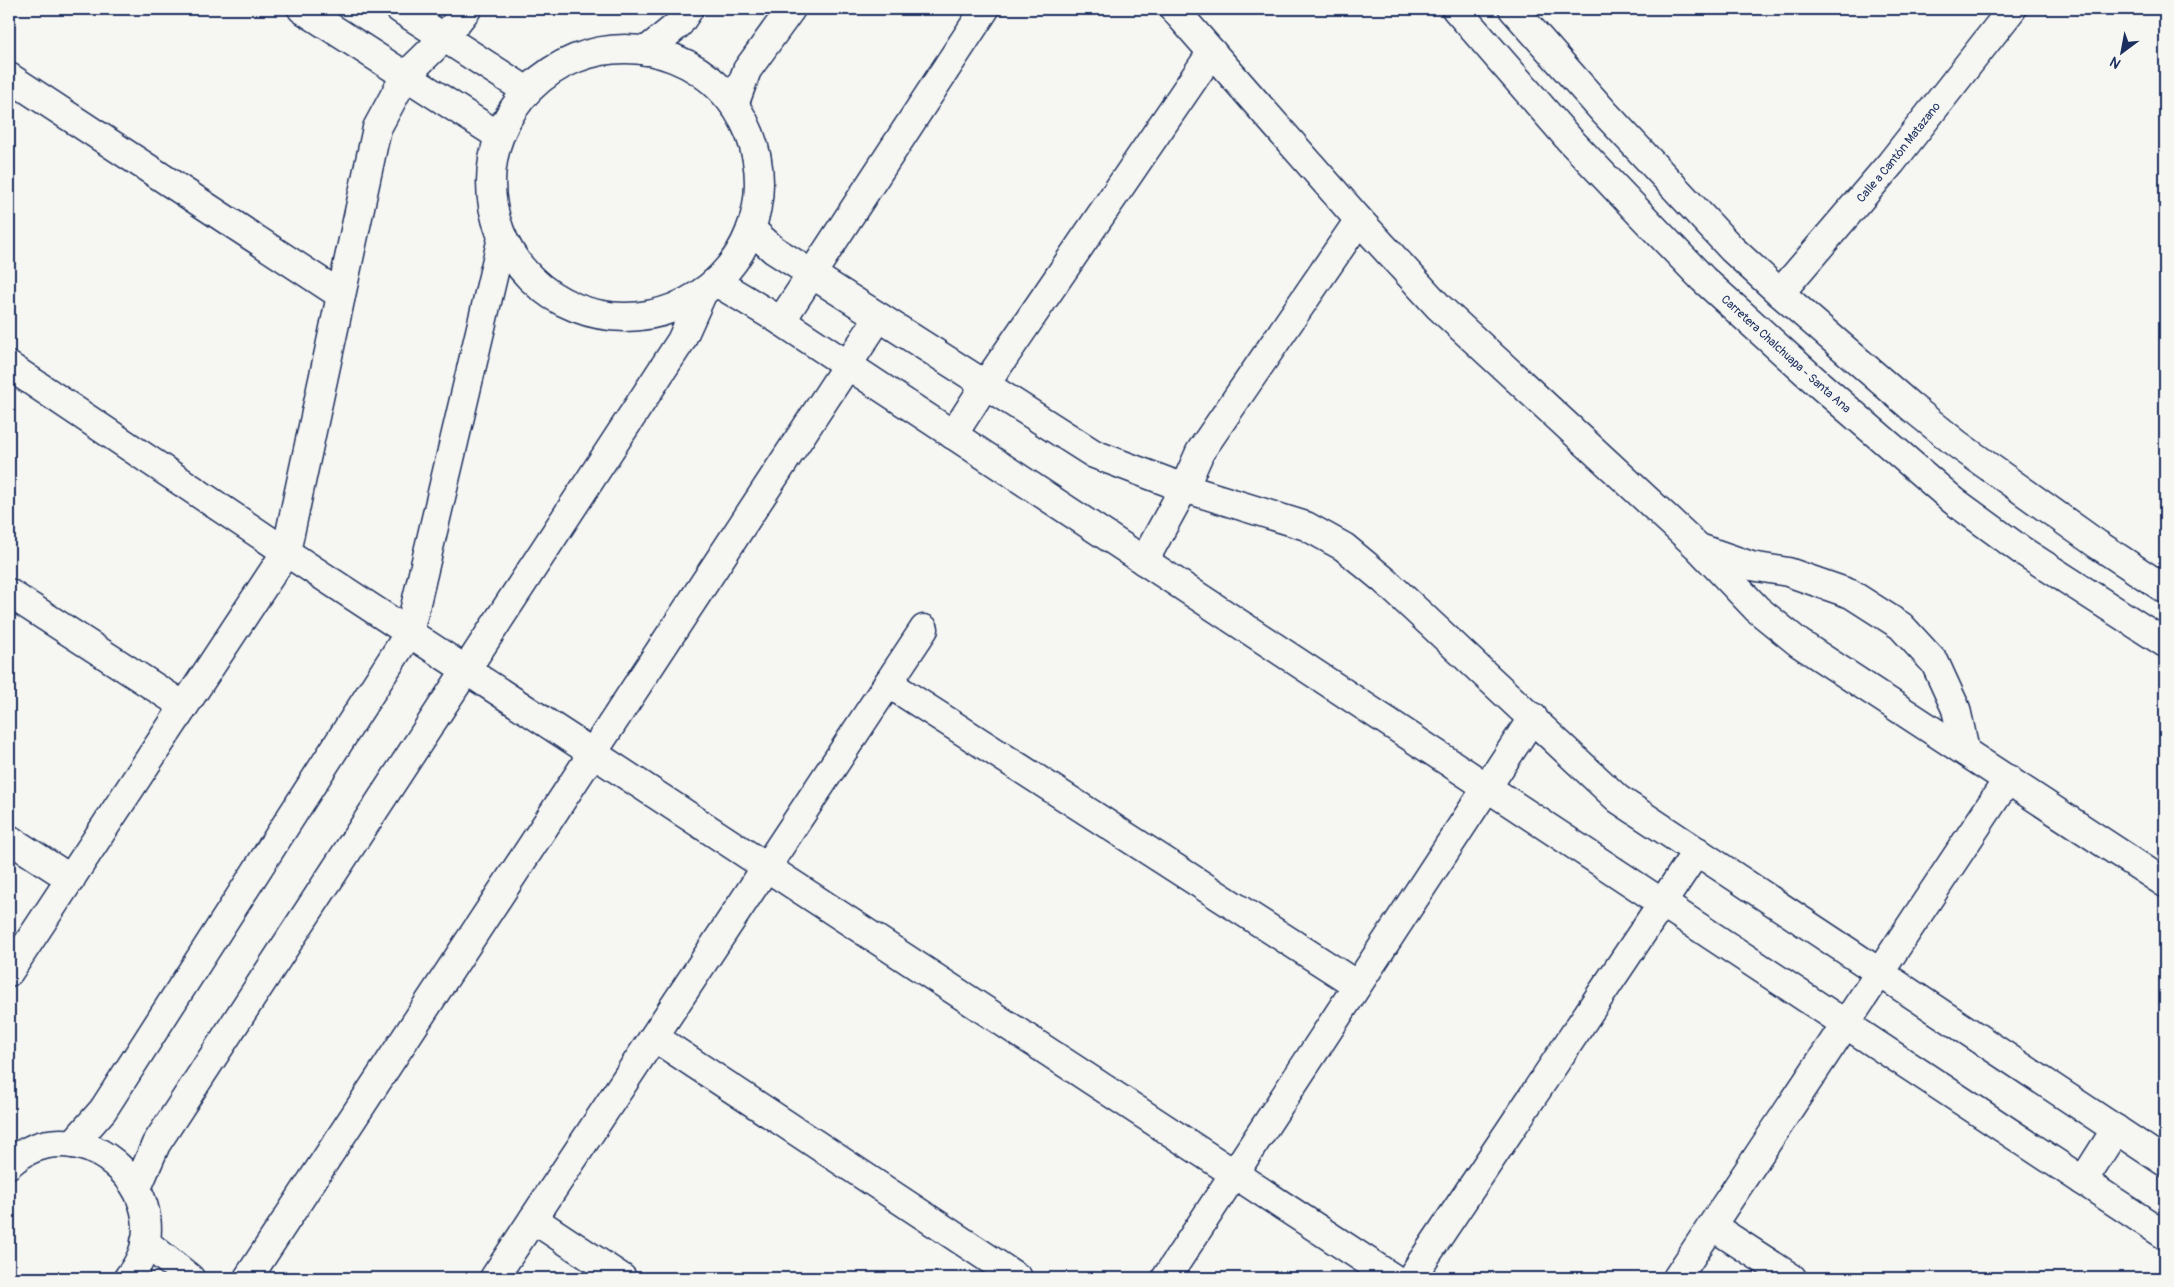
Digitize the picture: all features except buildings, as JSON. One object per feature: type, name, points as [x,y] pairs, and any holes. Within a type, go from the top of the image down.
[{"type":"main road","points":[[302,9],[499,136]]},
{"type":"main road","points":[[400,9],[526,91]]},
{"type":"main road","points":[[9,972],[286,552],[377,128],[405,76],[444,38],[467,9]]},
{"type":"main road","points":[[646,51],[679,24],[689,9]]},
{"type":"main road","points":[[734,106],[746,70],[791,9]]},
{"type":"main road","points":[[781,321],[985,9]]},
{"type":"main road","points":[[1174,9],[1359,220],[1439,307],[1699,548],[1757,609],[1799,644],[1965,750],[2165,883]]},
{"type":"main road","name":"Carretera Chalchuapa - Santa Ana","points":[[1456,9],[1569,139],[1671,245],[1703,278],[1821,386],[1954,501],[2021,550],[2165,643]]},
{"type":"main road","points":[[1513,9],[1605,114],[1726,242],[1780,293],[1910,406],[1957,444],[2097,544],[2165,589]]},
{"type":"main road","name":"Calle a Cantón Matazano","points":[[1780,293],[1891,163],[2012,9]]},
{"type":"main road","points":[[137,1188],[156,1144],[681,340],[710,287],[742,248],[751,229],[757,203],[758,178],[756,161],[746,128],[734,106],[716,86],[695,70],[672,58],[646,51],[620,50],[594,53],[569,61],[546,74],[526,91],[510,112],[499,136],[492,160],[490,187],[494,213],[502,238],[516,260],[533,280],[554,296],[577,308],[603,315],[629,317],[655,314],[680,305],[710,287]]},
{"type":"main road","points":[[953,435],[985,385],[1212,52]]},
{"type":"main road","points":[[9,77],[341,296]]},
{"type":"main road","points":[[1144,561],[1184,488],[1200,452],[1359,220]]},
{"type":"main road","points":[[751,229],[774,250],[810,274],[1094,454],[1184,488],[1306,526],[1344,547],[1384,580],[1533,717],[1618,799],[2165,1162]]},
{"type":"main road","points":[[73,1144],[103,1110],[409,633],[502,238]]},
{"type":"main road","points":[[710,287],[781,321],[2165,1235]]},
{"type":"main road","points":[[248,1278],[593,754],[846,364],[879,317]]},
{"type":"main road","points":[[9,366],[286,552],[1393,1278]]},
{"type":"main road","points":[[1699,548],[1751,566],[1788,572],[1851,594],[1901,626],[1935,663],[1956,709],[1965,750]]},
{"type":"main road","points":[[9,594],[184,706]]},
{"type":"main road","points":[[494,1278],[924,629]]},
{"type":"main road","points":[[888,683],[1358,985]]},
{"type":"main road","points":[[1166,1278],[1533,717]]},
{"type":"main road","points":[[1677,1278],[1844,1023],[2008,779]]},
{"type":"main road","points":[[9,839],[71,879]]},
{"type":"main road","points":[[1411,1278],[1697,851]]},
{"type":"main road","points":[[654,1037],[1018,1278]]},
{"type":"main road","points":[[2083,1181],[2116,1129]]},
{"type":"main road","points":[[11,1159],[33,1149],[52,1144],[73,1144],[92,1149],[110,1159],[126,1172],[137,1188],[144,1205],[146,1224],[145,1242],[141,1258],[128,1278]]},
{"type":"main road","points":[[533,1219],[622,1278]]},
{"type":"main road","points":[[1712,1226],[1792,1278]]},
{"type":"main road","points":[[145,1242],[190,1278]]}]
